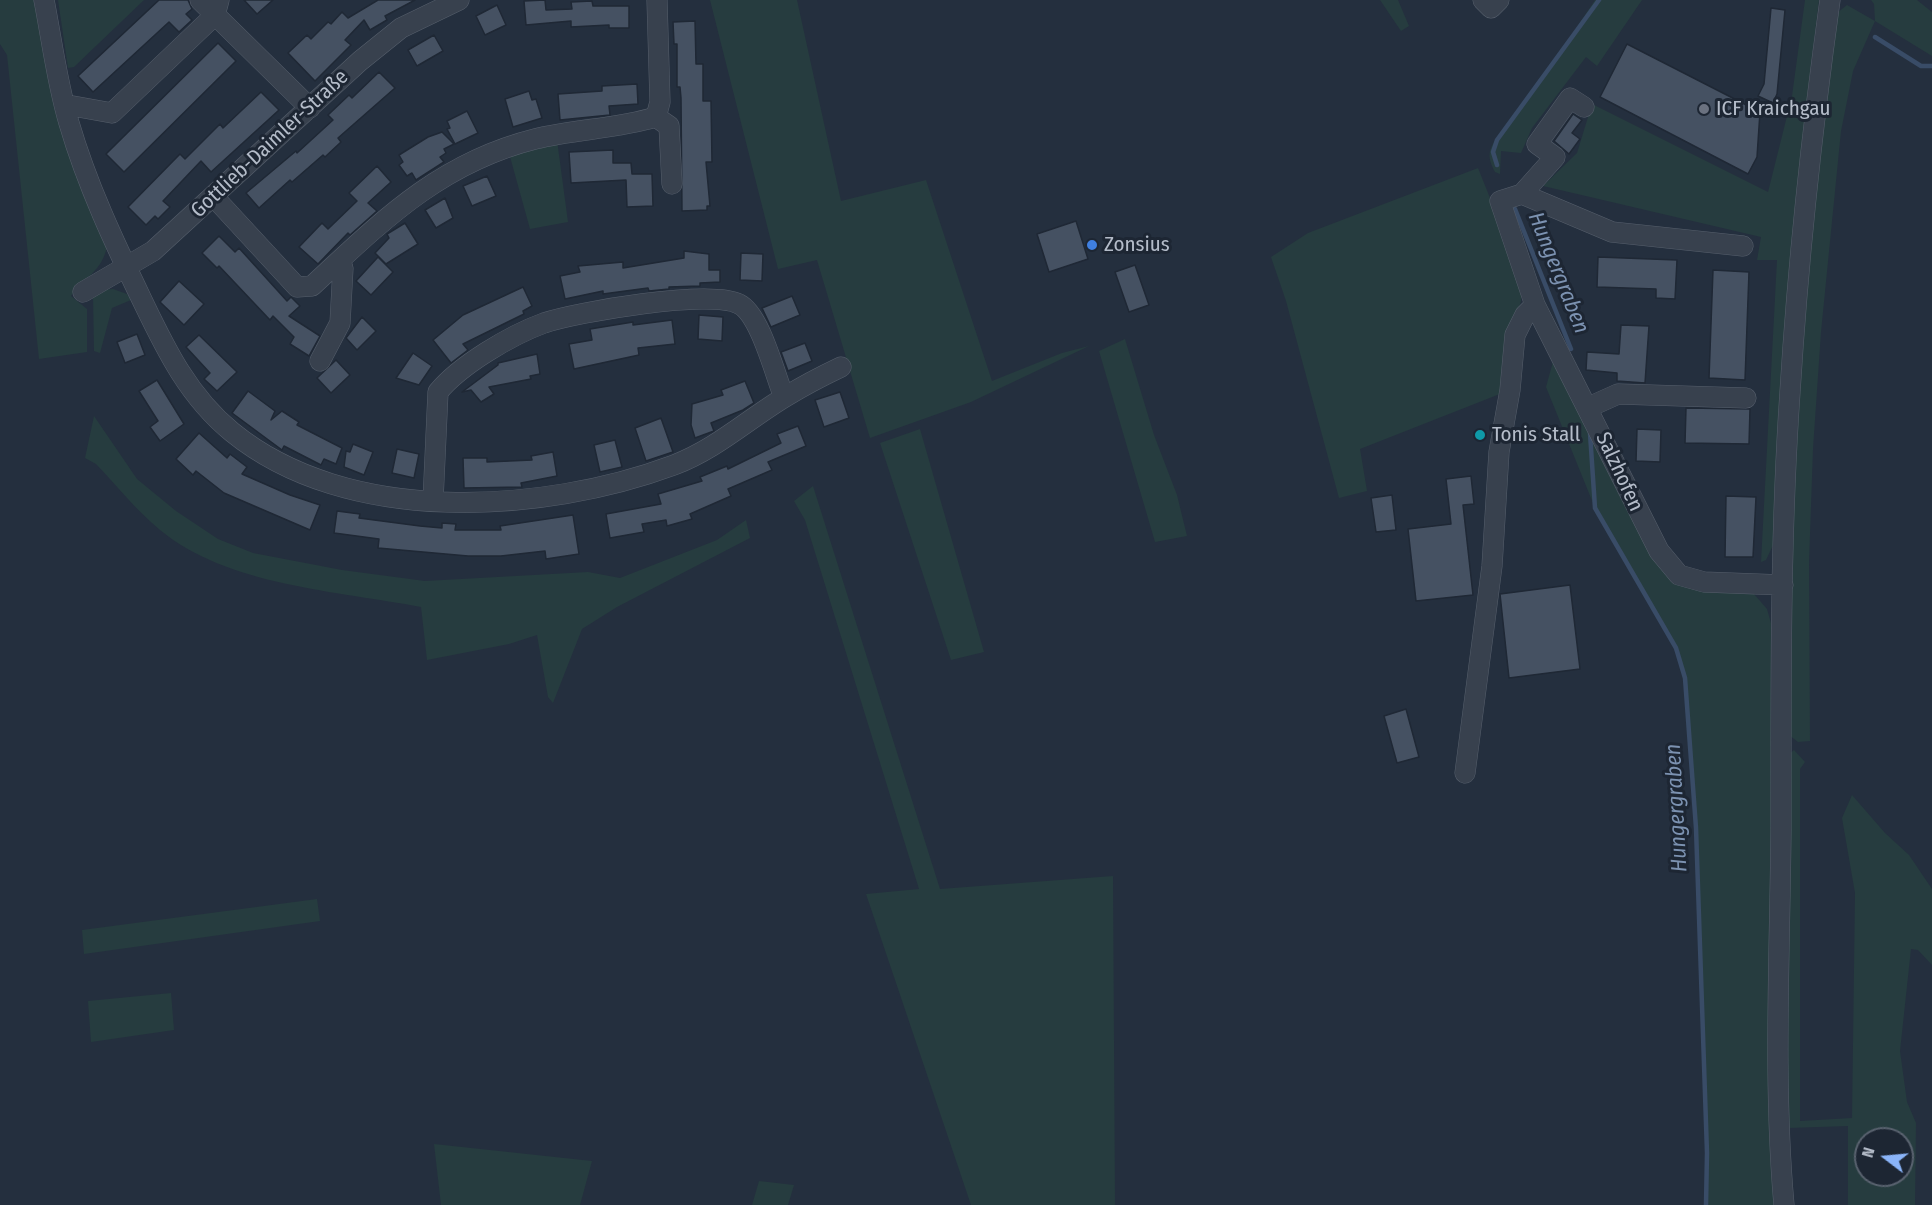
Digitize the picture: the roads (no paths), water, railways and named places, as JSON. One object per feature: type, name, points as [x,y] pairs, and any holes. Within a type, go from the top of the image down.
[{"type":"street","points":[[44,0],[65,108],[90,185],[125,266],[160,339],[187,384],[231,431],[259,452],[316,478],[372,494],[476,504],[576,493],[674,465],[705,451],[732,436],[783,398],[840,367]]},
{"type":"street","points":[[200,0],[217,8],[310,108]]},
{"type":"street","name":"Gottlieb-Daimler-Straße","points":[[83,292],[153,251],[360,61],[401,28],[459,0]]},
{"type":"street","points":[[656,117],[660,102],[657,0]]},
{"type":"street","points":[[1483,0],[1491,8],[1498,0]]},
{"type":"street","points":[[1784,1205],[1779,1123],[1783,585],[1790,395],[1814,111],[1830,0]]},
{"type":"street","points":[[65,108],[73,106],[112,113],[217,8]]},
{"type":"street","points":[[1584,107],[1570,98],[1537,144],[1555,157],[1522,194],[1612,232],[1743,246]]},
{"type":"street","points":[[656,117],[669,126],[672,184]]},
{"type":"street","points":[[213,196],[297,287],[312,286],[386,217],[449,173],[497,151],[532,140],[565,132],[624,126],[656,117]]},
{"type":"street","name":"Salzhofen","points":[[1522,194],[1500,201],[1535,305],[1654,532],[1659,551],[1679,575],[1704,582],[1783,585]]},
{"type":"street","points":[[320,361],[340,323],[344,268],[338,262]]},
{"type":"street","points":[[433,501],[434,418],[438,392],[449,378],[544,323],[635,305],[705,299],[738,303],[750,314],[762,338],[783,398]]},
{"type":"street","points":[[1465,773],[1492,566],[1499,452],[1510,390],[1515,335],[1525,315],[1535,305]]},
{"type":"street","points":[[1588,407],[1618,394],[1746,398]]},
{"type":"waterway","name":"Hungergraben","points":[[1497,165],[1493,152],[1497,140],[1599,0]]},
{"type":"waterway","points":[[1875,37],[1921,66],[1932,66]]},
{"type":"waterway","name":"Hungergraben","points":[[1515,209],[1571,349]]},
{"type":"waterway","name":"Hungergraben","points":[[1590,433],[1595,508],[1676,648],[1685,678],[1696,828],[1707,1153],[1706,1205]]},
{"type":"place","name":"ICF Kraichgau","points":[[1704,109]]},
{"type":"place","name":"Zonsius","points":[[1092,245]]},
{"type":"place","name":"Tonis Stall","points":[[1480,435]]}]
